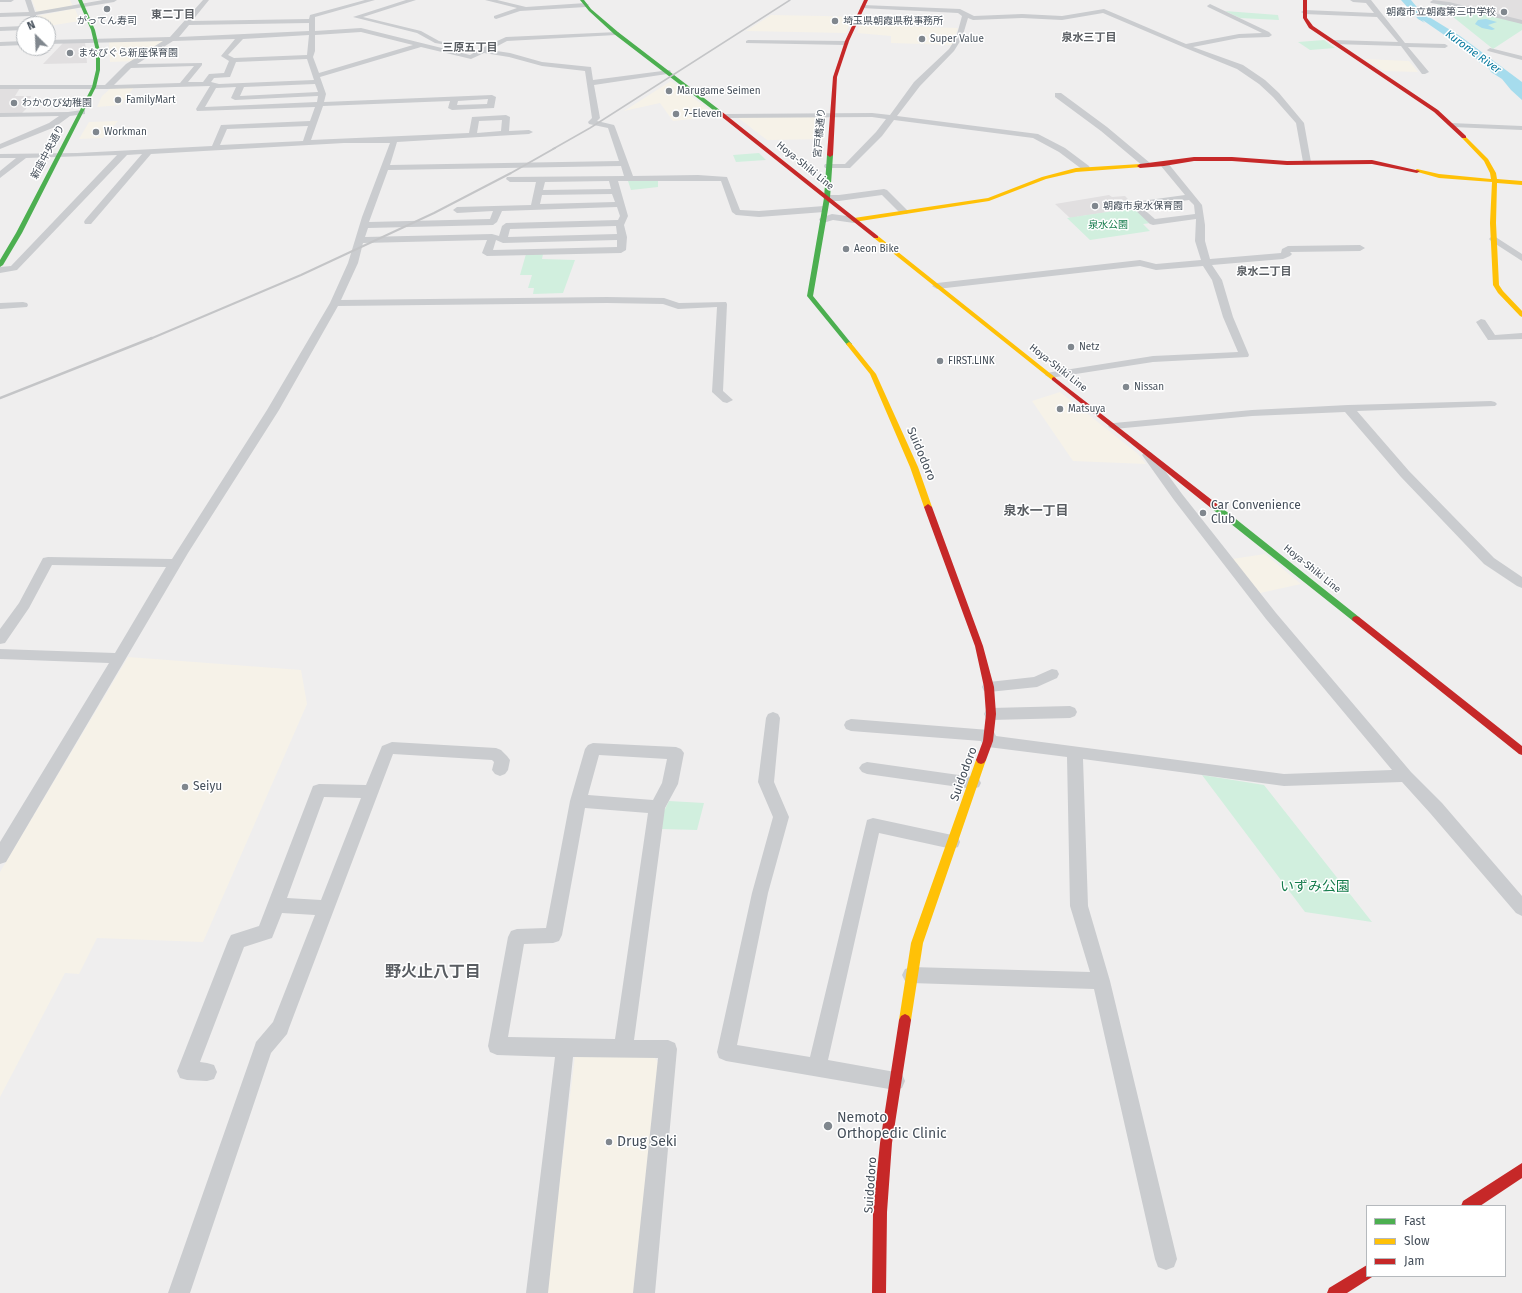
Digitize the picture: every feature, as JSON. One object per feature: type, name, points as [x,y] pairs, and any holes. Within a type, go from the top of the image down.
[{"type":"street","points":[[0,0],[11,0]]},
{"type":"street","points":[[28,0],[33,14]]},
{"type":"street","points":[[0,15],[33,14],[81,3],[114,0]]},
{"type":"street","points":[[107,87],[129,66],[171,39],[188,23],[206,0]]},
{"type":"street","points":[[306,143],[319,108],[322,94],[310,57],[312,16],[372,0]]},
{"type":"street","points":[[350,16],[413,0]]},
{"type":"street","points":[[488,0],[528,8]]},
{"type":"street","points":[[1305,0],[1304,12],[1306,20],[1311,27],[1436,111],[1453,125],[1486,160],[1491,168],[1494,181],[1493,223],[1496,285],[1500,292],[1522,315]]},
{"type":"street","points":[[1353,0],[1368,1],[1424,72]]},
{"type":"street","points":[[1433,2],[1448,4],[1522,22]]},
{"type":"street","name":"新座中央通り","points":[[1,261],[19,233],[94,87],[98,51],[96,41],[81,3]]},
{"type":"street","points":[[496,17],[519,9],[584,3]]},
{"type":"street","name":"Hoya-Shiki Line","points":[[584,3],[616,33],[725,116],[1522,751]]},
{"type":"street","points":[[864,4],[960,11],[966,16],[973,18],[1022,16],[1056,18],[1104,11],[1185,46],[1244,69],[1262,82],[1276,95],[1300,123],[1307,162]]},
{"type":"street","name":"宮戸橋通り","points":[[810,296],[826,198],[836,76],[846,43],[864,4]]},
{"type":"street","points":[[1185,46],[1239,36],[1269,34],[1210,6]]},
{"type":"street","points":[[331,11],[380,24],[419,32],[437,42],[459,46]]},
{"type":"street","points":[[1304,12],[1380,15]]},
{"type":"street","points":[[828,166],[847,166],[893,117],[917,84],[952,50],[959,38],[966,16]]},
{"type":"street","points":[[188,23],[311,21]]},
{"type":"street","points":[[0,29],[16,28]]},
{"type":"street","points":[[56,42],[241,37],[361,30],[471,56],[478,50],[506,39],[616,33]]},
{"type":"street","points":[[241,37],[224,56],[233,60],[310,57]]},
{"type":"street","points":[[748,42],[846,43]]},
{"type":"street","points":[[1332,42],[1446,46]]},
{"type":"street","points":[[0,44],[16,43]]},
{"type":"street","points":[[0,87],[241,85],[318,79],[421,45]]},
{"type":"street","points":[[478,50],[510,55],[542,64],[588,69],[594,120],[611,127],[629,178]]},
{"type":"street","points":[[1490,50],[1522,58]]},
{"type":"street","points":[[233,60],[226,75],[212,76],[210,85],[199,111],[253,107],[319,108]]},
{"type":"street","points":[[129,66],[200,64],[182,85]]},
{"type":"street","points":[[590,83],[667,72]]},
{"type":"street","points":[[241,85],[235,98],[322,94]]},
{"type":"street","points":[[1058,95],[1098,124],[1147,165]]},
{"type":"street","points":[[236,108],[232,116],[370,102],[455,98],[492,97],[491,106],[448,107],[455,98]]},
{"type":"street","points":[[368,111],[370,102]]},
{"type":"street","points":[[248,115],[253,107]]},
{"type":"street","points":[[0,115],[68,114],[82,112]]},
{"type":"street","points":[[0,147],[52,125],[68,114]]},
{"type":"street","points":[[725,116],[833,115],[893,117],[1035,136],[1062,150],[1086,168]]},
{"type":"street","points":[[474,134],[475,119],[506,117],[505,133]]},
{"type":"street","points":[[215,148],[224,127],[314,123]]},
{"type":"street","points":[[1453,125],[1522,128]]},
{"type":"street","points":[[0,156],[149,151],[529,132]]},
{"type":"street","points":[[0,857],[175,563],[273,410],[335,303],[346,281],[364,225],[394,143],[391,140]]},
{"type":"street","points":[[88,222],[149,151]]},
{"type":"street","points":[[0,270],[14,268],[125,152]]},
{"type":"street","points":[[0,175],[25,155]]},
{"type":"street","points":[[550,165],[571,155],[602,160],[624,161]]},
{"type":"street","points":[[823,220],[837,217],[854,220],[989,199],[1054,175],[1086,168],[1164,164],[1186,160],[1215,158],[1307,162],[1372,162],[1439,176],[1522,183]]},
{"type":"street","points":[[384,168],[550,165],[602,160]]},
{"type":"street","points":[[1050,375],[1152,359],[1244,355],[1228,317],[1217,280],[1207,264],[1200,241],[1201,225],[1198,206],[1164,164]]},
{"type":"street","points":[[538,193],[613,185],[629,178],[724,179],[736,212],[759,214],[824,209]]},
{"type":"street","points":[[510,179],[541,179],[613,185]]},
{"type":"street","points":[[534,207],[541,179]]},
{"type":"street","points":[[492,237],[487,253],[621,250],[621,223],[624,216],[613,185]]},
{"type":"street","points":[[826,198],[839,198],[884,192],[904,212]]},
{"type":"street","points":[[1192,198],[1134,205],[1153,222],[1199,216]]},
{"type":"street","points":[[457,210],[496,213],[534,207],[620,204]]},
{"type":"street","points":[[364,225],[493,222],[496,213]]},
{"type":"street","points":[[496,213],[500,224],[506,226],[621,223]]},
{"type":"street","points":[[503,239],[506,226]]},
{"type":"street","points":[[359,240],[492,237],[503,240],[622,237]]},
{"type":"street","points":[[1494,238],[1522,258]]},
{"type":"street","points":[[937,286],[1140,263],[1156,267],[1200,263],[1207,264],[1284,256],[1286,255],[1285,251],[1288,250],[1360,248]]},
{"type":"street","name":"Suidodoro","points":[[810,296],[873,374],[917,474],[965,603],[979,646],[989,687],[991,714],[988,739],[917,942],[886,1143],[880,1212],[879,1293]]},
{"type":"street","points":[[335,303],[629,300],[664,301],[678,306],[722,304],[717,392],[727,400]]},
{"type":"street","points":[[0,306],[23,306]]},
{"type":"street","points":[[1481,322],[1492,338],[1522,336]]},
{"type":"street","points":[[1114,426],[1252,413],[1348,408],[1491,404]]},
{"type":"street","points":[[1348,408],[1405,474],[1489,561],[1522,583]]},
{"type":"street","points":[[1144,450],[1178,497],[1267,610],[1406,776],[1436,808],[1522,908]]},
{"type":"street","points":[[0,639],[24,605],[48,561],[175,563]]},
{"type":"street","points":[[0,654],[118,658]]},
{"type":"street","points":[[989,687],[1037,682],[1052,674]]},
{"type":"street","points":[[991,714],[1070,712]]},
{"type":"street","points":[[773,718],[766,782],[781,817],[760,893],[726,1052],[895,1081]]},
{"type":"street","points":[[851,725],[988,739],[1075,753],[1284,780],[1406,776]]},
{"type":"street","points":[[179,1293],[263,1048],[280,1028],[387,750],[392,748],[496,754],[502,760],[500,770]]},
{"type":"street","points":[[623,1048],[657,807],[670,784],[676,753],[593,749],[578,802],[553,935],[517,937],[497,1046],[668,1049],[644,1293]]},
{"type":"street","points":[[1075,753],[1079,906],[1101,981],[1166,1260]]},
{"type":"street","points":[[868,768],[973,783]]},
{"type":"street","points":[[206,1072],[187,1071],[237,941],[266,932],[319,790],[371,792]]},
{"type":"street","points":[[578,802],[657,807]]},
{"type":"street","points":[[817,1067],[873,825],[952,842]]},
{"type":"street","points":[[275,906],[326,908]]},
{"type":"street","points":[[911,974],[1101,981]]},
{"type":"street","points":[[537,1293],[565,1048]]},
{"type":"street","points":[[1470,1205],[1522,1170]]},
{"type":"street","points":[[1334,1293],[1366,1273]]},
{"type":"shaded area","points":[[32,0],[70,0],[73,6],[37,13]]},
{"type":"shaded area","name":"朝霞市立朝霞第三中学校","points":[[1433,0],[1522,0],[1522,21],[1435,2]]},
{"type":"shaded area","points":[[75,9],[80,21],[56,25],[56,16],[37,16]]},
{"type":"shaded area","points":[[771,15],[853,17],[846,33],[746,31]]},
{"type":"shaded area","name":"Super Value","points":[[860,25],[958,28],[952,45],[891,43],[891,36],[857,33]]},
{"type":"shaded area","points":[[166,41],[135,61],[110,62],[109,42]]},
{"type":"shaded area","name":"まなびぐら新座保育園","points":[[85,42],[87,63],[43,64],[51,56],[56,56],[56,50],[63,43]]},
{"type":"shaded area","points":[[1364,59],[1409,61],[1418,72],[1384,71]]},
{"type":"shaded area","points":[[671,81],[717,116],[673,121],[660,103],[624,111]]},
{"type":"shaded area","points":[[134,87],[121,105],[97,107],[102,96],[111,88]]},
{"type":"shaded area","name":"わかのび幼稚園","points":[[0,88],[20,88],[15,96],[31,96],[26,109],[22,113],[0,113]]},
{"type":"shaded area","points":[[826,116],[824,139],[767,140],[737,117]]},
{"type":"shaded area","points":[[118,121],[103,138],[79,139],[89,122]]},
{"type":"shaded area","name":"朝霞市泉水保育園","points":[[1109,195],[1112,197],[1125,196],[1132,203],[1129,203],[1134,208],[1070,218],[1055,204]]},
{"type":"shaded area","points":[[1060,392],[1138,454],[1146,464],[1073,461],[1032,401]]},
{"type":"shaded area","points":[[1265,554],[1301,584],[1260,593],[1232,559]]},
{"type":"shaded area","points":[[128,657],[301,670],[307,704],[203,942],[97,938],[79,974],[65,973],[0,1097],[0,872]]},
{"type":"shaded area","points":[[652,1055],[658,1062],[636,1293],[546,1293],[575,1056]]},
{"type":"green space","points":[[1437,4],[1522,23],[1522,30],[1493,49]]},
{"type":"green space","points":[[1225,11],[1278,15],[1279,20],[1240,18]]},
{"type":"green space","points":[[1324,40],[1335,48],[1310,50],[1298,42]]},
{"type":"green space","points":[[759,153],[766,160],[736,162],[733,155]]},
{"type":"green space","points":[[627,178],[658,178],[658,187],[631,190]]},
{"type":"green space","name":"泉水公園","points":[[1134,208],[1151,223],[1143,224],[1150,231],[1090,240],[1067,218]]},
{"type":"green space","points":[[526,254],[543,254],[542,259],[575,260],[563,293],[533,294],[534,288],[528,288],[532,275],[520,275]]},
{"type":"green space","name":"いずみ公園","points":[[1202,775],[1264,785],[1372,922],[1305,912]]},
{"type":"green space","points":[[669,801],[704,803],[697,830],[662,829],[663,813]]},
{"type":"water","name":"Kurome River","points":[[1401,0],[1411,0],[1421,12],[1460,36],[1522,82],[1522,100],[1502,79],[1491,72],[1488,67],[1479,62],[1472,54],[1424,21],[1422,20],[1425,23],[1418,19]]},
{"type":"water","points":[[1486,19],[1497,22],[1488,25],[1495,29],[1492,30],[1482,28],[1475,24],[1478,20]]},
{"type":"railway","points":[[553,149],[590,128],[790,0]]},
{"type":"railway","points":[[150,339],[301,275],[434,213],[511,173],[555,148]]},
{"type":"railway","points":[[0,398],[152,338]]},
{"type":"traffic: fast","points":[[0,265],[19,233],[94,87],[98,70],[98,51],[93,30],[80,0]]},
{"type":"traffic: fast","points":[[582,0],[590,10],[616,33],[719,112]]},
{"type":"traffic: fast","points":[[830,155],[827,198],[810,296],[849,344]]},
{"type":"traffic: fast","points":[[1214,506],[1356,619]]},
{"type":"traffic: slow","points":[[1464,137],[1486,160],[1493,173],[1495,187],[1493,223],[1496,285],[1500,292],[1522,315]]},
{"type":"traffic: slow","points":[[854,220],[989,199],[1044,178],[1076,170],[1140,166]]},
{"type":"traffic: slow","points":[[1417,171],[1439,176],[1522,183]]},
{"type":"traffic: slow","points":[[876,237],[1054,379]]},
{"type":"traffic: slow","points":[[849,344],[873,374],[914,467],[928,507]]},
{"type":"traffic: slow","points":[[905,1020],[917,943],[981,760]]},
{"type":"traffic: jam","points":[[830,155],[835,77],[847,41],[866,0]]},
{"type":"traffic: jam","points":[[1305,0],[1305,18],[1311,27],[1436,111],[1464,137]]},
{"type":"traffic: jam","points":[[719,112],[876,237]]},
{"type":"traffic: jam","points":[[1140,166],[1194,159],[1232,159],[1287,163],[1372,162],[1417,171]]},
{"type":"traffic: jam","points":[[1054,379],[1214,506]]},
{"type":"traffic: jam","points":[[928,507],[979,646],[989,687],[991,714],[988,741],[981,760]]},
{"type":"traffic: jam","points":[[1356,619],[1522,751]]},
{"type":"traffic: jam","points":[[879,1293],[880,1212],[886,1143],[905,1020]]},
{"type":"traffic: jam","points":[[1470,1205],[1522,1170]]},
{"type":"traffic: jam","points":[[1334,1293],[1366,1273]]},
{"type":"place","name":"がってん寿司","points":[[107,9]]},
{"type":"place","name":"朝霞市立朝霞第三中学校","points":[[1504,12]]},
{"type":"place","name":"埼玉県朝霞県税事務所","points":[[835,21]]},
{"type":"place","name":"Super Value","points":[[922,39]]},
{"type":"place","name":"まなびぐら新座保育園","points":[[70,53]]},
{"type":"place","name":"Marugame Seimen","points":[[669,91]]},
{"type":"place","name":"FamilyMart","points":[[118,100]]},
{"type":"place","name":"わかのび幼稚園","points":[[14,103]]},
{"type":"place","name":"7-Eleven","points":[[676,114]]},
{"type":"place","name":"Workman","points":[[96,132]]},
{"type":"place","name":"朝霞市泉水保育園","points":[[1095,206]]},
{"type":"place","name":"Aeon Bike","points":[[846,249]]},
{"type":"place","name":"Netz","points":[[1071,347]]},
{"type":"place","name":"FIRST.LINK","points":[[940,361]]},
{"type":"place","name":"Nissan","points":[[1126,387]]},
{"type":"place","name":"Matsuya","points":[[1060,409]]},
{"type":"place","name":"Car Convenience Club","points":[[1203,513]]},
{"type":"place","name":"Seiyu","points":[[185,787]]},
{"type":"place","name":"Nemoto Orthopedic Clinic","points":[[828,1126]]},
{"type":"place","name":"Drug Seki","points":[[609,1142]]},
{"type":"district","name":"東二丁目","points":[[173,15]]},
{"type":"district","name":"泉水三丁目","points":[[1089,38]]},
{"type":"district","name":"三原五丁目","points":[[470,48]]},
{"type":"district","name":"泉水二丁目","points":[[1264,272]]},
{"type":"district","name":"泉水一丁目","points":[[1036,511]]},
{"type":"district","name":"野火止八丁目","points":[[433,973]]}]
